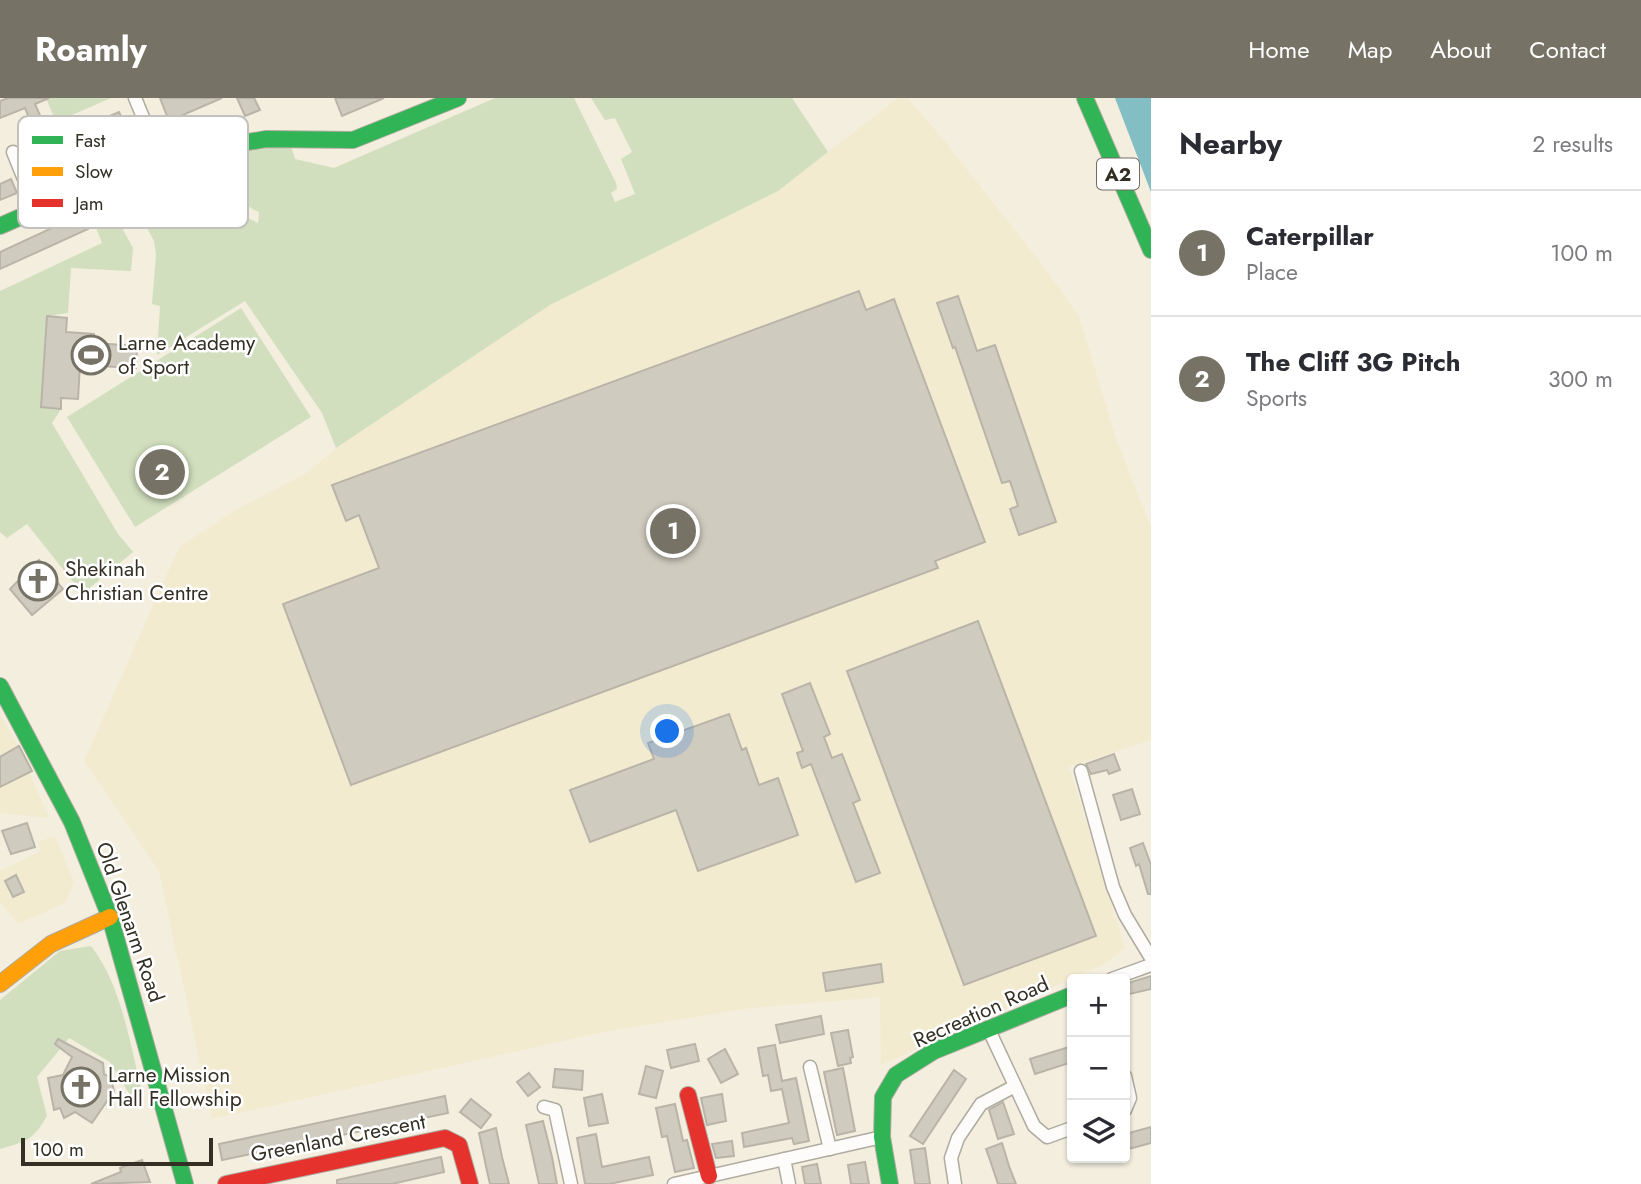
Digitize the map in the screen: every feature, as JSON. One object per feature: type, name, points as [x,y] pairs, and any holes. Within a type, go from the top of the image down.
[{"type":"street","points":[[135,98],[142,116]]},
{"type":"street","points":[[248,141],[353,141],[458,98]]},
{"type":"street","name":"A2","points":[[1085,98],[1151,250]]},
{"type":"street","points":[[13,152],[18,164]]},
{"type":"street","points":[[0,226],[18,218]]},
{"type":"street","name":"Old Glenarm Road","points":[[0,686],[72,822],[110,917],[185,1184]]},
{"type":"street","points":[[1081,771],[1113,887],[1125,915],[1151,958]]},
{"type":"street","points":[[0,984],[44,948],[110,917]]},
{"type":"street","points":[[1126,974],[1151,965]]},
{"type":"street","name":"Recreation Road","points":[[890,1184],[882,1137],[883,1097],[896,1075],[934,1051],[1067,997]]},
{"type":"street","points":[[988,1028],[1034,1126],[1047,1137],[1067,1130]]},
{"type":"street","points":[[810,1067],[831,1149]]},
{"type":"street","points":[[955,1184],[951,1158],[958,1138],[981,1104],[1015,1086]]},
{"type":"street","points":[[688,1095],[709,1176]]},
{"type":"street","points":[[544,1107],[555,1110],[571,1184]]},
{"type":"street","points":[[677,1184],[882,1137]]},
{"type":"street","name":"Greenland Crescent","points":[[226,1184],[445,1138],[458,1145],[465,1157],[470,1184]]},
{"type":"street","points":[[784,1159],[789,1184]]},
{"type":"shaded area","points":[[898,98],[907,98],[1041,263],[1079,316],[1116,438],[1151,527],[1151,740],[1069,767],[1125,948],[1106,963],[1082,974],[1067,974],[1067,981],[881,1065],[880,997],[751,1008],[603,1032],[212,1119],[159,871],[84,761],[179,547],[237,509],[308,472],[336,448],[550,305],[778,191]]},
{"type":"shaded area","points":[[0,714],[16,741],[49,818],[0,813]]},
{"type":"shaded area","points":[[55,836],[74,882],[65,903],[18,924],[0,902],[0,871],[41,851],[38,842]]},
{"type":"green space","points":[[46,98],[111,98],[70,116],[54,116]]},
{"type":"green space","points":[[495,98],[574,98],[616,183],[617,189],[611,193],[615,202],[635,194],[621,159],[632,152],[615,118],[605,120],[591,98],[792,98],[828,152],[778,191],[550,305],[336,448],[322,413],[245,301],[157,355],[160,306],[152,304],[156,255],[154,241],[147,228],[248,228],[248,218],[258,223],[259,212],[248,205],[248,146],[252,144],[291,146],[295,159],[334,168]]},
{"type":"green space","points":[[96,228],[122,228],[133,248],[131,271],[71,268],[68,313],[48,316],[41,407],[61,409],[52,423],[118,534],[133,552],[86,591],[78,588],[27,524],[7,538],[0,532],[0,291],[102,243]]},
{"type":"green space","points":[[241,308],[311,417],[135,527],[67,417]]},
{"type":"green space","points":[[91,946],[111,980],[118,1000],[144,1101],[132,1098],[110,1062],[69,1038],[37,1077],[47,1116],[28,1139],[0,1149],[0,1000],[60,951]]},
{"type":"water","points":[[1115,98],[1151,98],[1151,192]]},
{"type":"building","points":[[8,98],[49,98],[35,104],[40,116],[28,116],[25,108],[0,118],[0,101]]},
{"type":"building","points":[[160,98],[222,98],[181,116],[167,116]]},
{"type":"building","points":[[237,98],[254,98],[260,110],[245,116]]},
{"type":"building","points":[[335,98],[384,98],[342,116]]},
{"type":"building","points":[[11,179],[17,193],[0,200],[0,184]]},
{"type":"building","points":[[52,228],[88,229],[0,269],[0,252]]},
{"type":"building","points":[[859,291],[866,310],[894,299],[985,542],[935,561],[938,568],[351,785],[283,604],[379,568],[359,515],[346,521],[332,485]]},
{"type":"building","points":[[958,296],[977,351],[995,345],[1056,522],[1019,535],[1010,509],[1018,506],[1010,481],[1002,483],[937,303]]},
{"type":"building","name":"Larne Academy of Sport","points":[[47,316],[67,318],[66,332],[94,334],[94,343],[137,346],[136,368],[80,365],[78,399],[61,398],[61,409],[41,407]]},
{"type":"building","name":"Shekinah Christian Centre","points":[[39,560],[63,589],[32,615],[10,589]]},
{"type":"building","points":[[978,621],[1096,936],[964,985],[847,671]]},
{"type":"building","points":[[810,683],[830,734],[824,737],[832,758],[842,754],[860,800],[853,803],[880,873],[856,882],[811,764],[802,768],[797,753],[803,751],[782,694]]},
{"type":"building","points":[[729,714],[742,750],[746,748],[759,785],[778,778],[798,835],[698,871],[676,810],[590,842],[570,790],[654,759],[648,743]]},
{"type":"building","points":[[19,746],[32,771],[0,787],[0,757]]},
{"type":"building","points":[[1114,754],[1120,770],[1109,774],[1107,770],[1091,774],[1086,764]]},
{"type":"building","points":[[1132,789],[1140,814],[1121,820],[1113,795]]},
{"type":"building","points":[[27,823],[35,847],[11,854],[2,831]]},
{"type":"building","points":[[1143,843],[1151,865],[1151,894],[1148,894],[1139,864],[1136,866],[1130,848]]},
{"type":"building","points":[[16,875],[24,892],[13,897],[5,881]]},
{"type":"building","points":[[881,964],[883,982],[826,991],[823,973]]},
{"type":"building","points":[[1151,976],[1151,989],[1130,994],[1130,982]]},
{"type":"building","points":[[821,1016],[824,1034],[780,1043],[776,1025]]},
{"type":"building","points":[[848,1030],[853,1057],[850,1058],[851,1063],[838,1066],[831,1033]]},
{"type":"building","name":"Larne Mission Hall Fellowship","points":[[58,1039],[103,1063],[104,1074],[111,1078],[114,1091],[92,1123],[75,1112],[64,1118],[60,1108],[54,1110],[48,1078],[63,1075],[72,1057],[55,1044]]},
{"type":"building","points":[[695,1044],[699,1061],[671,1068],[667,1050]]},
{"type":"building","points":[[775,1045],[782,1081],[796,1078],[809,1141],[794,1144],[792,1138],[744,1147],[742,1133],[789,1123],[782,1089],[771,1091],[768,1075],[763,1076],[758,1048]]},
{"type":"building","points":[[1067,1048],[1067,1064],[1035,1074],[1030,1059]]},
{"type":"building","points":[[725,1049],[738,1074],[721,1083],[708,1059]]},
{"type":"building","points":[[646,1066],[663,1071],[656,1098],[639,1094]]},
{"type":"building","points":[[843,1068],[855,1131],[837,1135],[824,1072]]},
{"type":"building","points":[[555,1069],[583,1071],[582,1090],[553,1087]]},
{"type":"building","points":[[954,1070],[966,1079],[923,1144],[910,1136]]},
{"type":"building","points":[[529,1073],[540,1087],[528,1096],[517,1082]]},
{"type":"building","points":[[602,1094],[608,1123],[589,1126],[584,1098]]},
{"type":"building","points":[[722,1094],[726,1121],[707,1125],[701,1098]]},
{"type":"building","points":[[445,1096],[448,1113],[222,1160],[219,1144]]},
{"type":"building","points":[[471,1099],[491,1115],[481,1128],[460,1112]]},
{"type":"building","points":[[1003,1102],[1014,1134],[998,1139],[989,1110]]},
{"type":"building","points":[[675,1104],[683,1141],[687,1140],[694,1168],[675,1172],[667,1136],[662,1137],[656,1108]]},
{"type":"building","points":[[543,1121],[557,1184],[539,1184],[526,1125]]},
{"type":"building","points":[[1151,1127],[1151,1143],[1130,1149],[1130,1133]]},
{"type":"building","points":[[496,1128],[509,1184],[490,1184],[479,1133]]},
{"type":"building","points":[[596,1134],[602,1167],[649,1157],[653,1175],[609,1184],[585,1184],[577,1138]]},
{"type":"building","points":[[732,1141],[734,1156],[716,1158],[712,1144]]},
{"type":"building","points":[[1002,1143],[1016,1184],[998,1184],[986,1149]]},
{"type":"building","points":[[925,1148],[930,1184],[915,1184],[910,1150]]},
{"type":"building","points":[[441,1157],[444,1172],[392,1184],[337,1184],[337,1180]]},
{"type":"building","points":[[142,1160],[150,1182],[91,1184],[121,1172],[120,1168]]},
{"type":"building","points":[[865,1162],[869,1184],[851,1184],[848,1165]]},
{"type":"building","points":[[817,1164],[821,1184],[805,1184],[802,1167]]},
{"type":"traffic: fast","points":[[248,142],[266,139],[353,140],[458,98]]},
{"type":"traffic: fast","points":[[1085,98],[1151,250]]},
{"type":"traffic: fast","points":[[0,226],[18,218]]},
{"type":"traffic: fast","points":[[0,686],[72,822],[110,917],[185,1184]]},
{"type":"traffic: fast","points":[[890,1184],[882,1137],[883,1097],[896,1075],[934,1051],[1067,997]]},
{"type":"traffic: slow","points":[[0,984],[51,944],[110,917]]},
{"type":"traffic: jam","points":[[688,1095],[709,1176]]},
{"type":"traffic: jam","points":[[226,1184],[445,1138],[459,1145],[470,1184]]},
{"type":"place","name":"Larne Academy of Sport","points":[[91,355]]},
{"type":"place","name":"The Cliff 3G Pitch","points":[[162,472]]},
{"type":"place","name":"Caterpillar","points":[[673,531]]},
{"type":"place","name":"Shekinah Christian Centre","points":[[38,581]]},
{"type":"place","name":"Larne Mission Hall Fellowship","points":[[81,1087]]}]
